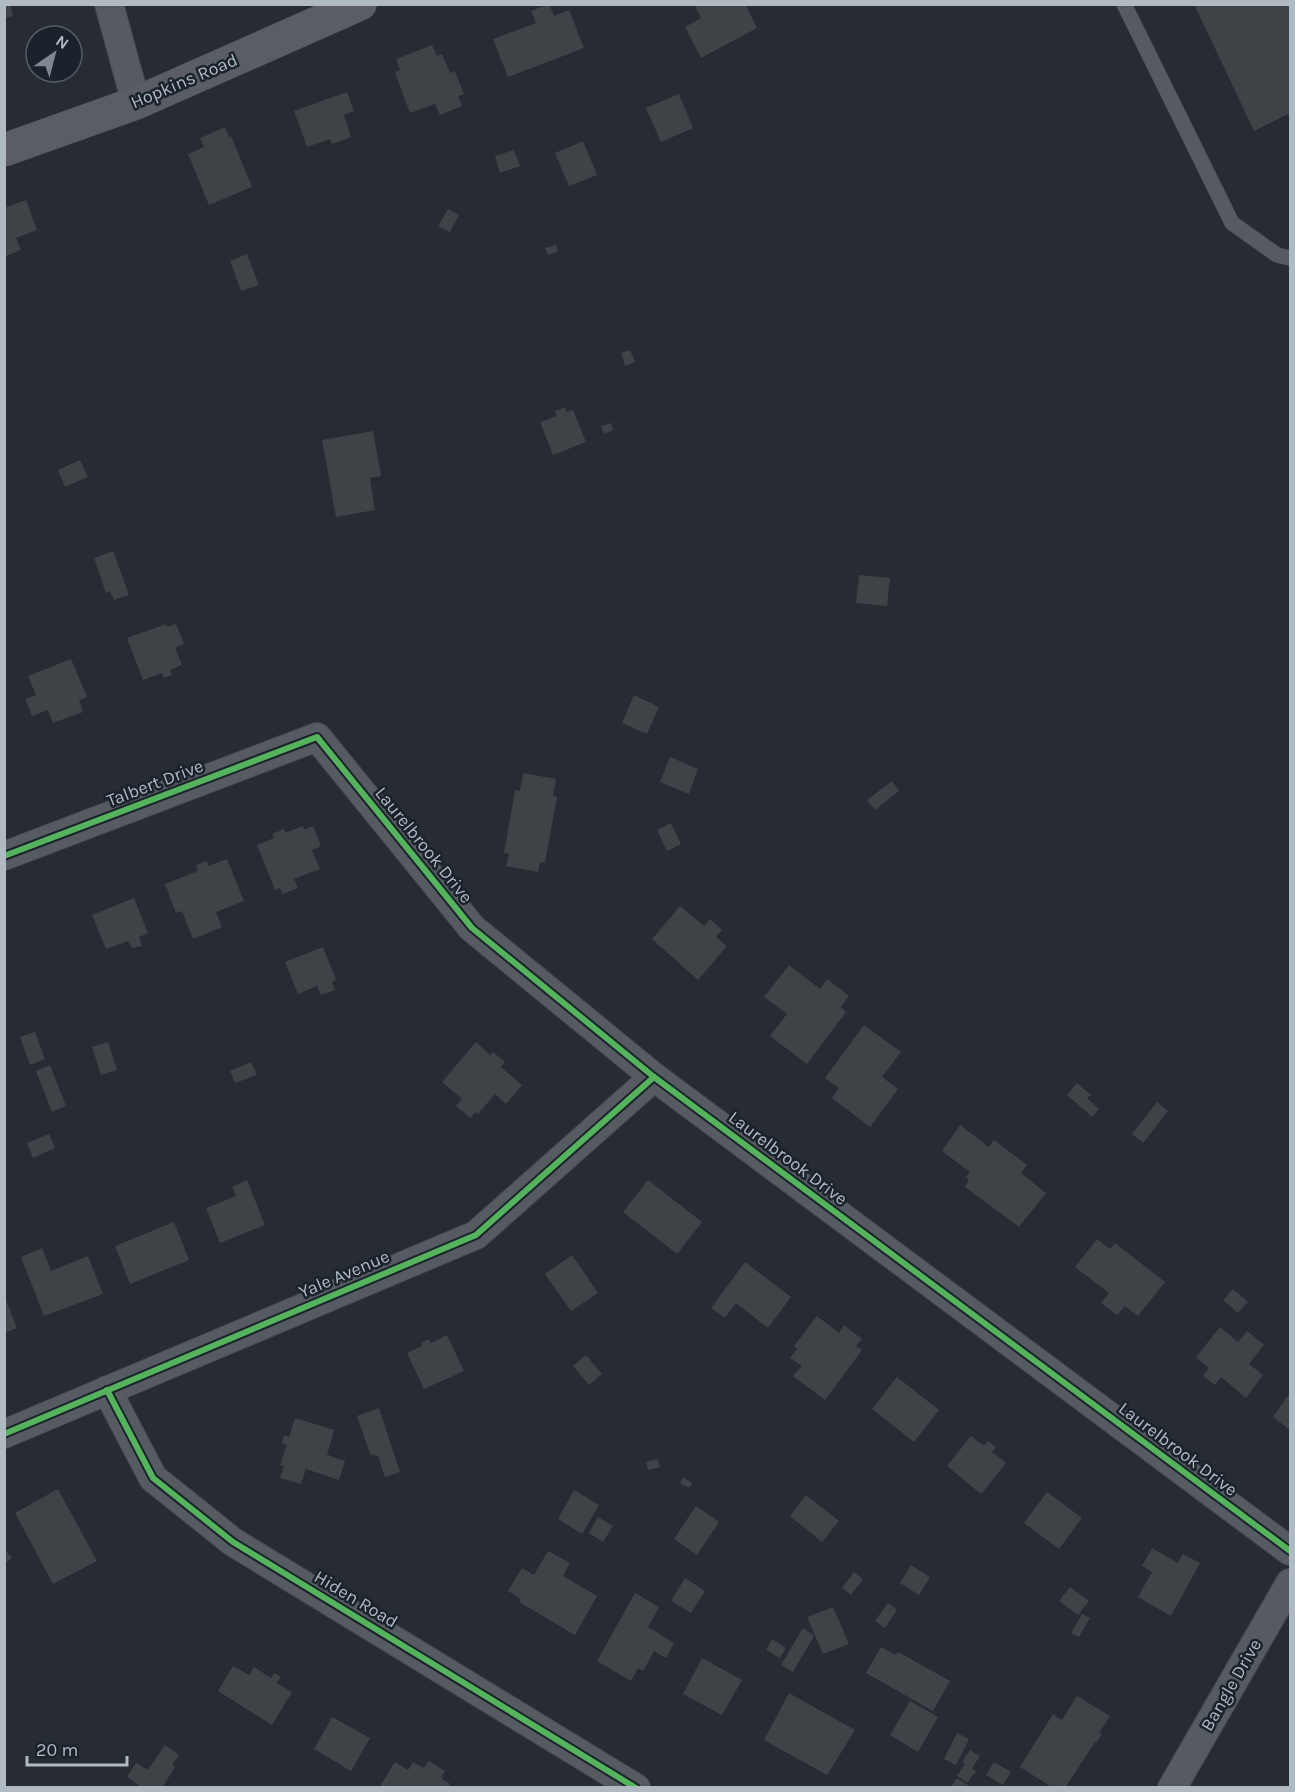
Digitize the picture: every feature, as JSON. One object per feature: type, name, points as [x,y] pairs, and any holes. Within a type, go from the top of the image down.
[{"type":"main road","name":"Hopkins Road","points":[[4,150],[136,103],[360,4]]},
{"type":"street","points":[[110,4],[136,103]]},
{"type":"street","name":"Talbert Drive","points":[[4,856],[317,737]]},
{"type":"street","name":"Laurelbrook Drive","points":[[317,737],[472,928],[654,1077],[1290,1551]]},
{"type":"street","name":"Yale Avenue","points":[[4,1434],[476,1235],[654,1077]]},
{"type":"street","name":"Hiden Road","points":[[107,1390],[153,1478],[233,1542],[636,1788]]},
{"type":"street","name":"Bangle Drive","points":[[1173,1788],[1290,1583]]},
{"type":"lane","points":[[1124,4],[1232,223],[1277,255],[1290,258]]},
{"type":"building","points":[[4,4],[10,4],[13,16],[4,18]]},
{"type":"building","points":[[549,4],[554,16],[569,10],[584,48],[508,77],[493,39],[536,23],[531,11]]},
{"type":"building","points":[[694,4],[745,4],[757,28],[701,58],[685,27],[701,18]]},
{"type":"building","points":[[1194,4],[1290,4],[1290,113],[1254,131]]},
{"type":"building","points":[[432,45],[437,56],[442,54],[450,73],[455,71],[464,94],[458,96],[462,106],[440,115],[435,104],[410,113],[395,72],[400,70],[396,59]]},
{"type":"building","points":[[347,92],[354,111],[344,115],[351,137],[332,144],[330,139],[307,147],[294,111]]},
{"type":"building","points":[[679,94],[693,128],[661,142],[646,108]]},
{"type":"building","points":[[225,127],[252,187],[209,205],[188,154],[204,147],[200,138]]},
{"type":"building","points":[[583,141],[597,175],[569,186],[555,153]]},
{"type":"building","points":[[514,150],[520,166],[500,173],[495,156]]},
{"type":"building","points":[[26,200],[37,230],[16,238],[21,250],[4,257],[4,208]]},
{"type":"building","points":[[448,209],[459,215],[450,232],[438,226]]},
{"type":"building","points":[[556,245],[558,252],[548,255],[545,248]]},
{"type":"building","points":[[247,254],[259,285],[241,291],[230,261]]},
{"type":"building","points":[[630,350],[635,362],[625,366],[621,353]]},
{"type":"building","points":[[565,407],[567,412],[573,410],[586,442],[553,455],[540,422],[557,416],[555,411]]},
{"type":"building","points":[[611,423],[613,430],[604,434],[601,426]]},
{"type":"building","points":[[373,431],[381,476],[370,478],[375,510],[336,517],[322,440]]},
{"type":"building","points":[[80,460],[88,477],[65,487],[58,470]]},
{"type":"building","points":[[113,551],[129,595],[114,600],[110,591],[106,593],[94,558]]},
{"type":"building","points":[[859,575],[890,578],[887,606],[856,603]]},
{"type":"building","points":[[166,624],[167,627],[176,624],[184,644],[175,647],[182,665],[170,670],[172,675],[164,678],[162,673],[143,680],[127,638]]},
{"type":"building","points":[[71,659],[87,697],[79,700],[83,712],[53,723],[48,710],[32,716],[25,699],[36,695],[28,676]]},
{"type":"building","points":[[634,695],[659,707],[647,734],[622,723]]},
{"type":"building","points":[[670,757],[698,769],[689,794],[660,782]]},
{"type":"building","points":[[523,773],[556,779],[553,796],[557,797],[545,863],[540,862],[538,872],[506,866],[509,854],[504,853],[515,790],[520,791]]},
{"type":"building","points":[[892,781],[899,791],[875,810],[867,800]]},
{"type":"building","points":[[671,823],[681,844],[667,851],[657,830]]},
{"type":"building","points":[[303,826],[304,830],[313,826],[321,846],[312,850],[320,869],[294,879],[298,888],[283,894],[280,888],[275,890],[257,845],[274,838],[272,834],[284,829],[285,833]]},
{"type":"building","points":[[227,859],[244,901],[216,912],[222,927],[193,939],[182,911],[176,913],[165,884],[198,871],[196,865],[207,861],[208,866]]},
{"type":"building","points":[[134,898],[148,933],[139,937],[142,946],[132,948],[128,941],[106,949],[92,915]]},
{"type":"building","points":[[680,906],[704,926],[710,919],[722,930],[716,937],[727,946],[698,980],[652,939]]},
{"type":"building","points":[[323,947],[336,980],[332,982],[335,990],[321,995],[317,986],[298,994],[285,962]]},
{"type":"building","points":[[789,965],[820,989],[827,979],[849,996],[841,1007],[846,1012],[807,1064],[770,1036],[787,1014],[764,997]]},
{"type":"building","points":[[864,1025],[901,1052],[882,1077],[898,1089],[870,1127],[832,1098],[839,1088],[825,1078]]},
{"type":"building","points":[[35,1032],[45,1059],[30,1065],[20,1037]]},
{"type":"building","points":[[108,1042],[117,1070],[101,1075],[92,1047]]},
{"type":"building","points":[[476,1042],[490,1055],[493,1052],[505,1062],[501,1067],[522,1085],[506,1104],[495,1094],[478,1114],[476,1112],[470,1118],[456,1106],[462,1099],[442,1082]]},
{"type":"building","points":[[251,1062],[257,1075],[235,1083],[230,1071]]},
{"type":"building","points":[[50,1065],[66,1106],[52,1112],[36,1071]]},
{"type":"building","points":[[1077,1083],[1091,1095],[1087,1098],[1099,1109],[1092,1117],[1067,1095]]},
{"type":"building","points":[[1157,1102],[1168,1111],[1143,1143],[1132,1134]]},
{"type":"building","points":[[960,1125],[989,1147],[994,1140],[1027,1165],[1021,1173],[1046,1193],[1019,1227],[965,1187],[969,1180],[966,1177],[970,1172],[942,1151]]},
{"type":"building","points":[[49,1134],[55,1148],[33,1158],[27,1143]]},
{"type":"building","points":[[247,1180],[265,1225],[220,1243],[206,1208],[236,1196],[232,1187]]},
{"type":"building","points":[[648,1180],[702,1222],[677,1254],[623,1212]]},
{"type":"building","points":[[174,1222],[189,1260],[130,1284],[115,1246]]},
{"type":"building","points":[[1097,1239],[1110,1249],[1115,1243],[1165,1282],[1138,1316],[1125,1306],[1117,1315],[1101,1303],[1109,1293],[1075,1267]]},
{"type":"building","points":[[42,1248],[51,1271],[88,1256],[103,1294],[44,1316],[21,1257]]},
{"type":"building","points":[[572,1255],[598,1293],[571,1311],[545,1274]]},
{"type":"building","points":[[745,1262],[791,1297],[768,1328],[736,1303],[725,1318],[711,1308]]},
{"type":"building","points":[[1233,1289],[1248,1302],[1238,1313],[1223,1300]]},
{"type":"building","points":[[4,1295],[17,1328],[4,1333]]},
{"type":"building","points":[[817,1316],[839,1333],[844,1325],[862,1339],[856,1346],[862,1350],[825,1400],[793,1376],[802,1366],[790,1358],[797,1349],[794,1346]]},
{"type":"building","points":[[1220,1327],[1238,1342],[1247,1331],[1264,1345],[1249,1364],[1263,1375],[1246,1398],[1221,1377],[1215,1385],[1203,1376],[1209,1368],[1196,1357]]},
{"type":"building","points":[[447,1335],[464,1371],[424,1389],[407,1353],[422,1346],[421,1343],[429,1339],[431,1343]]},
{"type":"building","points":[[586,1355],[602,1374],[589,1385],[573,1366]]},
{"type":"building","points":[[897,1377],[939,1410],[914,1442],[872,1409]]},
{"type":"building","points":[[1290,1393],[1290,1430],[1273,1417]]},
{"type":"building","points":[[379,1408],[400,1472],[385,1477],[378,1456],[370,1454],[357,1416]]},
{"type":"building","points":[[295,1418],[334,1430],[327,1455],[345,1461],[339,1480],[306,1469],[301,1484],[280,1478],[284,1466],[280,1465],[287,1445],[282,1443],[284,1435],[289,1437]]},
{"type":"building","points":[[971,1436],[984,1446],[988,1441],[996,1447],[992,1452],[1006,1463],[981,1494],[947,1466]]},
{"type":"building","points":[[658,1459],[660,1467],[648,1470],[646,1462]]},
{"type":"building","points":[[683,1477],[692,1483],[689,1488],[680,1483]]},
{"type":"building","points":[[58,1489],[97,1561],[53,1584],[15,1513]]},
{"type":"building","points":[[574,1490],[599,1505],[582,1534],[558,1519]]},
{"type":"building","points":[[1047,1492],[1082,1518],[1059,1549],[1024,1523]]},
{"type":"building","points":[[806,1495],[839,1521],[822,1542],[790,1516]]},
{"type":"building","points":[[696,1506],[719,1522],[697,1555],[674,1539]]},
{"type":"building","points":[[598,1517],[613,1526],[603,1542],[589,1533]]},
{"type":"building","points":[[1152,1548],[1178,1563],[1183,1554],[1200,1563],[1171,1616],[1138,1597],[1152,1572],[1142,1566]]},
{"type":"building","points":[[4,1549],[12,1558],[4,1564]]},
{"type":"building","points":[[548,1551],[570,1563],[563,1576],[597,1596],[575,1635],[519,1602],[521,1599],[508,1591],[522,1568],[534,1575]]},
{"type":"building","points":[[911,1565],[930,1577],[919,1595],[900,1583]]},
{"type":"building","points":[[854,1572],[863,1579],[851,1595],[842,1588]]},
{"type":"building","points":[[685,1578],[705,1591],[691,1613],[671,1601]]},
{"type":"building","points":[[1070,1587],[1089,1601],[1078,1615],[1059,1601]]},
{"type":"building","points":[[635,1593],[659,1607],[648,1627],[674,1643],[666,1658],[654,1651],[643,1671],[638,1668],[631,1681],[597,1661]]},
{"type":"building","points":[[888,1603],[897,1610],[885,1628],[875,1621]]},
{"type":"building","points":[[833,1607],[849,1644],[823,1654],[807,1617]]},
{"type":"building","points":[[1082,1614],[1090,1618],[1079,1637],[1071,1633]]},
{"type":"building","points":[[803,1628],[814,1636],[793,1672],[781,1665]]},
{"type":"building","points":[[772,1639],[786,1648],[780,1658],[766,1650]]},
{"type":"building","points":[[881,1647],[896,1655],[898,1652],[950,1681],[933,1711],[866,1673]]},
{"type":"building","points":[[702,1658],[742,1680],[722,1715],[683,1694]]},
{"type":"building","points":[[233,1666],[249,1675],[254,1667],[271,1678],[274,1673],[281,1677],[277,1683],[292,1692],[272,1725],[218,1691]]},
{"type":"building","points":[[789,1693],[855,1730],[827,1775],[764,1740]]},
{"type":"building","points":[[1077,1696],[1110,1716],[1099,1733],[1102,1734],[1065,1788],[1053,1788],[1020,1767],[1053,1714],[1062,1720]]},
{"type":"building","points":[[910,1701],[938,1717],[918,1752],[890,1735]]},
{"type":"building","points":[[332,1717],[370,1738],[351,1771],[314,1749]]},
{"type":"building","points":[[957,1733],[969,1739],[956,1765],[944,1759]]},
{"type":"building","points":[[165,1745],[179,1755],[172,1765],[175,1767],[162,1788],[143,1788],[127,1777],[136,1763],[148,1770]]},
{"type":"building","points":[[970,1750],[980,1756],[972,1768],[976,1771],[967,1783],[957,1776]]},
{"type":"building","points":[[429,1761],[445,1771],[441,1778],[450,1784],[448,1788],[379,1788],[395,1762],[408,1770],[413,1762],[424,1768]]},
{"type":"building","points":[[994,1762],[1011,1772],[1003,1785],[986,1775]]},
{"type":"building","points":[[957,1778],[972,1788],[950,1788]]},
{"type":"cycle path","points":[[4,856],[317,737],[472,928],[654,1077],[1290,1551]]},
{"type":"cycle path","points":[[4,1434],[476,1235],[654,1077]]},
{"type":"cycle path","points":[[107,1390],[153,1478],[233,1542],[636,1788]]}]
